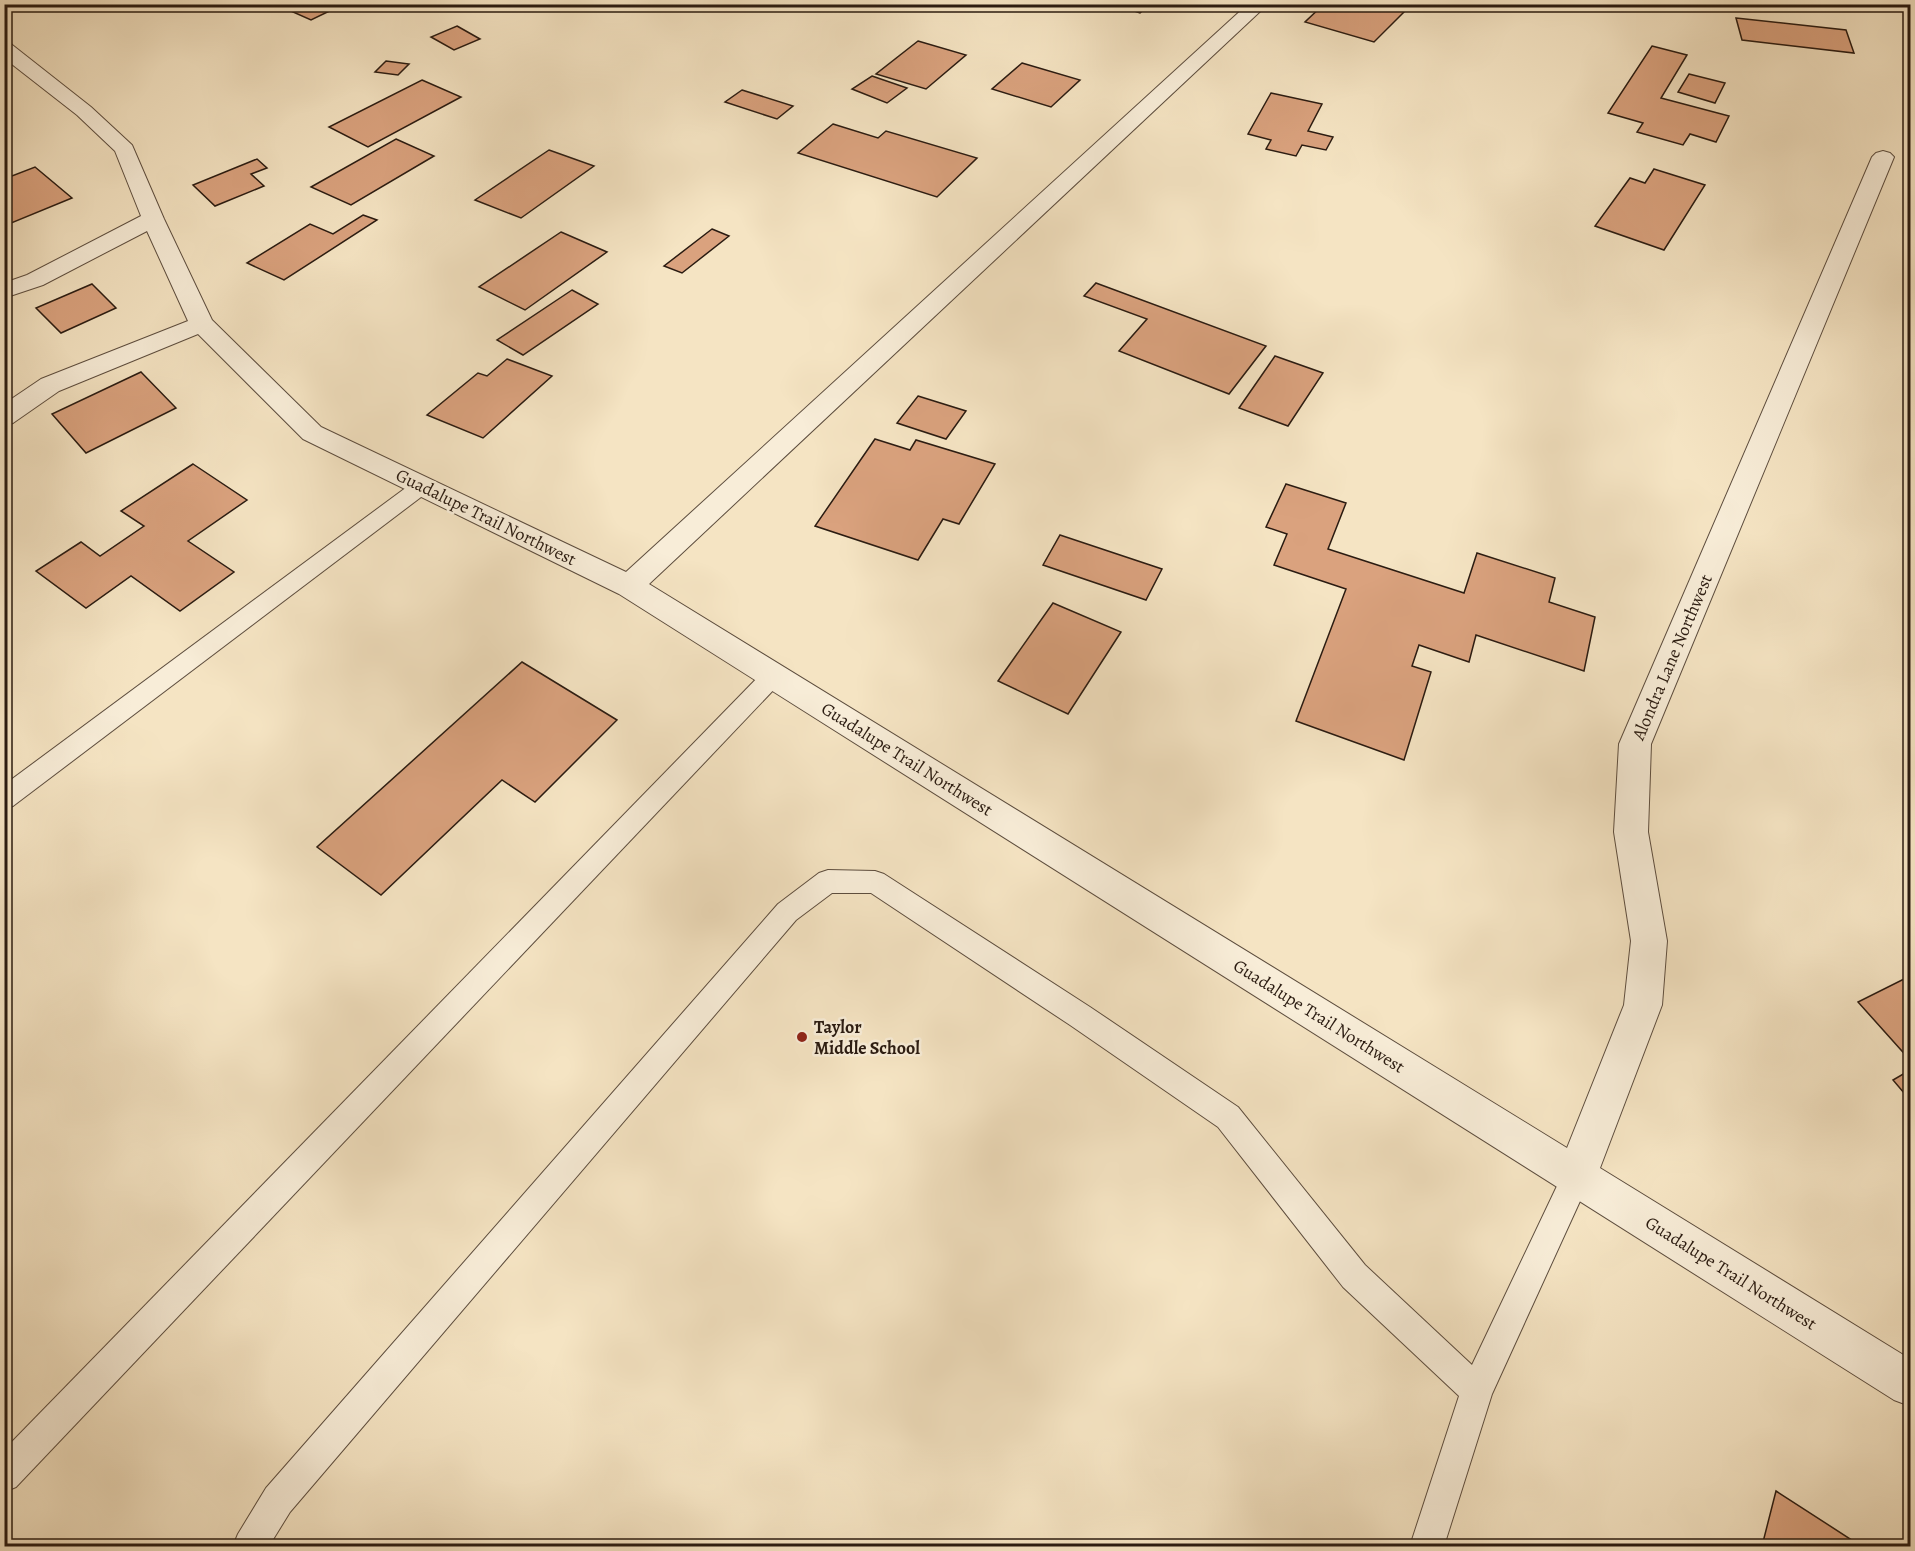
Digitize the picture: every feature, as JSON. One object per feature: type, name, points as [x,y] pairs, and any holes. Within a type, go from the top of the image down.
[{"type":"street","points":[[629,586],[1259,4]]},
{"type":"street","name":"Guadalupe Trail Northwest","points":[[4,48],[84,111],[125,148],[153,219],[202,324],[312,433],[629,586],[1911,1384]]},
{"type":"street","name":"Alondra Lane Northwest","points":[[1576,1177],[1643,1005],[1649,941],[1631,832],[1635,744],[1883,157]]},
{"type":"street","points":[[4,291],[35,280],[153,219]]},
{"type":"street","points":[[4,417],[50,385],[202,324]]},
{"type":"lane","points":[[4,799],[422,486]]},
{"type":"lane","points":[[4,1475],[773,676]]},
{"type":"lane","points":[[250,1546],[278,1500],[763,939],[787,912],[828,881],[875,882],[1080,1016],[1228,1117],[1354,1276],[1477,1390]]},
{"type":"lane","points":[[1427,1546],[1477,1390],[1576,1177]]},
{"type":"building","points":[[310,4],[344,4],[311,20],[293,12]]},
{"type":"building","points":[[1113,4],[1150,4],[1140,13]]},
{"type":"building","points":[[1324,4],[1412,4],[1374,42],[1305,22]]},
{"type":"building","points":[[1736,18],[1846,30],[1854,53],[1742,40]]},
{"type":"building","points":[[457,26],[480,39],[454,50],[431,37]]},
{"type":"building","points":[[918,41],[966,55],[926,89],[876,74]]},
{"type":"building","points":[[1652,46],[1687,55],[1661,98],[1729,116],[1716,142],[1690,134],[1683,145],[1637,132],[1643,123],[1608,113]]},
{"type":"building","points":[[386,61],[409,64],[398,75],[375,72]]},
{"type":"building","points":[[1022,63],[1080,80],[1051,107],[992,89]]},
{"type":"building","points":[[1689,74],[1725,83],[1715,103],[1678,92]]},
{"type":"building","points":[[872,76],[907,88],[887,103],[852,89]]},
{"type":"building","points":[[422,80],[461,97],[368,147],[329,127]]},
{"type":"building","points":[[742,90],[793,106],[777,119],[725,102]]},
{"type":"building","points":[[1271,93],[1322,104],[1308,131],[1333,137],[1326,150],[1302,145],[1296,156],[1266,149],[1271,140],[1248,134]]},
{"type":"building","points":[[833,124],[878,138],[886,131],[977,158],[937,197],[798,153]]},
{"type":"building","points":[[396,139],[434,156],[351,205],[311,187]]},
{"type":"building","points":[[549,150],[594,166],[521,218],[475,200]]},
{"type":"building","points":[[257,159],[267,168],[251,174],[264,186],[215,206],[193,185]]},
{"type":"building","points":[[35,167],[72,198],[4,226],[4,179]]},
{"type":"building","points":[[1654,169],[1705,185],[1664,250],[1595,226],[1630,178],[1645,183]]},
{"type":"building","points":[[363,215],[377,220],[284,280],[247,263],[310,224],[333,234]]},
{"type":"building","points":[[712,229],[729,236],[682,273],[664,266]]},
{"type":"building","points":[[561,232],[607,252],[525,310],[479,287]]},
{"type":"building","points":[[1096,283],[1266,346],[1229,394],[1119,351],[1147,319],[1084,296]]},
{"type":"building","points":[[92,284],[116,308],[61,333],[36,308]]},
{"type":"building","points":[[572,290],[598,304],[523,355],[497,340]]},
{"type":"building","points":[[1275,356],[1323,373],[1288,426],[1239,408]]},
{"type":"building","points":[[507,359],[552,376],[483,438],[427,415],[478,373],[487,376]]},
{"type":"building","points":[[141,372],[176,408],[86,453],[52,414]]},
{"type":"building","points":[[918,396],[966,411],[946,439],[897,423]]},
{"type":"building","points":[[875,439],[910,450],[916,440],[995,464],[959,524],[943,519],[918,560],[815,526]]},
{"type":"building","points":[[193,464],[247,500],[188,541],[234,572],[180,611],[131,576],[86,608],[36,571],[81,542],[100,556],[144,526],[121,511]]},
{"type":"building","points":[[1286,484],[1346,503],[1328,549],[1464,593],[1477,553],[1555,578],[1549,602],[1595,617],[1584,671],[1476,635],[1469,662],[1419,645],[1412,666],[1431,672],[1404,760],[1296,721],[1346,589],[1274,565],[1287,534],[1266,527]]},
{"type":"building","points":[[1060,535],[1162,569],[1146,600],[1043,565]]},
{"type":"building","points":[[1053,603],[1121,632],[1068,714],[998,681]]},
{"type":"building","points":[[522,662],[617,720],[535,802],[502,780],[381,895],[317,847]]},
{"type":"building","points":[[1910,976],[1910,1060],[1858,1002]]},
{"type":"building","points":[[1910,1070],[1910,1100],[1893,1080]]},
{"type":"building","points":[[1776,1491],[1861,1546],[1762,1546]]},
{"type":"waterway","points":[[1882,4],[1910,12]]},
{"type":"place","name":"Taylor Middle School","points":[[802,1037]]}]
